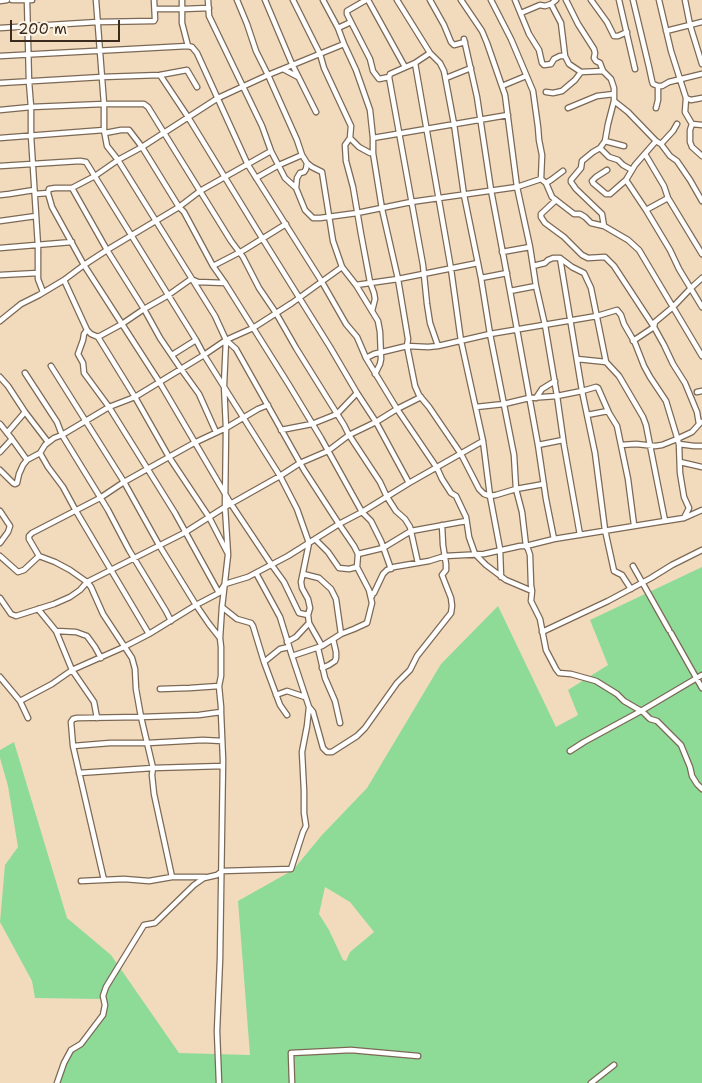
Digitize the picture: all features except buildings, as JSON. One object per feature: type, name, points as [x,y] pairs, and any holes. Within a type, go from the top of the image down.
[{"type":"street","points":[[0,0],[7,0]]},
{"type":"street","points":[[12,0],[32,0]]},
{"type":"street","points":[[27,0],[38,279],[43,292]]},
{"type":"street","points":[[96,0],[107,146],[118,160],[215,316],[226,340],[236,349],[300,463],[354,546],[358,554],[358,567],[370,590],[372,603]]},
{"type":"street","points":[[0,28],[98,22],[154,21],[156,19],[154,0]]},
{"type":"street","points":[[182,0],[182,23],[188,46]]},
{"type":"street","points":[[208,0],[210,16],[262,126],[270,152],[286,178],[296,188],[305,210],[313,218],[357,213],[411,202],[517,187],[541,179]]},
{"type":"street","points":[[237,0],[256,51],[268,74],[302,155],[307,162],[322,172],[333,241],[342,267],[356,285],[378,321],[380,364],[375,374]]},
{"type":"street","points":[[265,0],[292,64],[316,112]]},
{"type":"street","points":[[293,0],[320,54],[324,68],[351,126],[350,138],[345,145],[346,162],[353,187],[370,282],[375,299],[372,311]]},
{"type":"street","points":[[323,0],[338,28],[356,70],[370,110],[374,138],[373,153],[382,209],[398,279],[408,339],[407,346],[415,386],[461,454],[479,489],[484,494],[490,496],[544,484]]},
{"type":"street","points":[[405,67],[367,0],[348,11],[351,22],[370,59],[373,71],[379,79],[415,63],[430,53]]},
{"type":"street","points":[[397,0],[430,53],[440,63],[446,78],[464,194],[514,455],[516,489],[522,512],[526,546],[530,555],[531,601],[540,619],[546,650],[559,673],[596,681],[618,694],[624,701],[650,719],[657,721],[681,746],[692,776],[702,789]]},
{"type":"street","points":[[430,0],[451,42],[454,45],[465,40],[481,120],[491,190],[554,539]]},
{"type":"street","points":[[461,0],[482,31],[502,86],[508,115],[517,187],[545,325],[580,535]]},
{"type":"street","points":[[491,0],[511,39],[533,91],[542,155],[541,179]]},
{"type":"street","points":[[515,0],[529,34],[539,50],[542,63],[544,65],[551,64],[554,59],[565,56]]},
{"type":"street","points":[[521,13],[539,2],[545,6],[556,0]]},
{"type":"street","points":[[566,0],[594,50],[594,58],[600,63],[603,71],[611,79],[614,88],[614,101],[605,141],[600,148],[582,161],[582,168],[571,181],[576,189],[602,214],[604,226]]},
{"type":"street","points":[[591,0],[607,22],[614,36],[627,32]]},
{"type":"street","points":[[619,0],[636,69]]},
{"type":"street","points":[[633,0],[652,82],[658,86],[702,74]]},
{"type":"street","points":[[659,0],[686,98],[685,112],[692,124],[690,142],[692,147],[702,156]]},
{"type":"street","points":[[685,0],[702,64]]},
{"type":"street","points":[[551,4],[561,23],[565,56],[568,64],[581,72],[603,71]]},
{"type":"street","points":[[155,9],[209,8]]},
{"type":"street","points":[[338,28],[351,22]]},
{"type":"street","points":[[666,31],[702,22]]},
{"type":"street","points":[[308,615],[300,613],[296,609],[284,582],[230,504],[225,492],[194,443],[160,383],[84,265],[52,207],[48,193],[51,188],[72,188],[95,176],[218,98],[268,74],[344,44]]},
{"type":"street","points":[[0,56],[188,46],[198,53],[248,165],[322,282],[346,324],[357,337],[375,374],[437,468],[451,493],[456,496],[464,512],[475,554],[501,577],[532,591]]},
{"type":"street","points":[[415,63],[461,341],[483,440],[490,496],[500,550],[501,577]]},
{"type":"street","points":[[446,78],[470,68]]},
{"type":"street","points":[[283,69],[299,78]]},
{"type":"street","points":[[0,83],[160,75],[186,70],[196,87]]},
{"type":"street","points":[[546,92],[562,92],[581,72]]},
{"type":"street","points":[[160,75],[188,117],[376,422],[410,483]]},
{"type":"street","points":[[389,76],[424,274],[430,323],[438,346]]},
{"type":"street","points":[[502,86],[526,76]]},
{"type":"street","points":[[656,108],[658,86]]},
{"type":"street","points":[[568,108],[597,96],[614,94]]},
{"type":"street","points":[[686,98],[691,100],[702,98]]},
{"type":"street","points":[[614,101],[628,112],[677,161],[702,201]]},
{"type":"street","points":[[0,110],[104,104],[144,104],[148,106],[240,252],[259,288],[380,482],[387,497],[410,527],[418,563]]},
{"type":"street","points":[[374,138],[508,115]]},
{"type":"street","points":[[661,144],[674,131],[677,124]]},
{"type":"street","points":[[692,124],[702,125]]},
{"type":"street","points":[[0,138],[129,130],[184,212],[213,266],[226,283],[312,424],[362,512],[371,522],[391,569]]},
{"type":"street","points":[[350,138],[359,148],[373,153]]},
{"type":"street","points":[[605,141],[624,146]]},
{"type":"street","points":[[608,170],[596,177],[592,183],[606,194],[610,194],[626,180],[656,141]]},
{"type":"street","points":[[600,148],[609,157],[618,160],[632,170]]},
{"type":"street","points":[[0,321],[21,304],[64,280],[107,250],[179,207],[200,190],[270,152]]},
{"type":"street","points":[[645,154],[664,186],[668,198],[702,254]]},
{"type":"street","points":[[256,178],[302,155]]},
{"type":"street","points":[[0,166],[84,160],[86,162],[280,476],[297,509],[309,543],[301,582],[302,588],[310,608],[308,615],[309,624],[320,647],[322,668],[340,723]]},
{"type":"street","points":[[296,188],[297,178],[306,169],[307,162]]},
{"type":"street","points":[[546,183],[563,171]]},
{"type":"street","points":[[541,179],[546,183],[551,195],[574,214],[580,214],[591,224],[604,226],[628,240],[639,250],[702,356]]},
{"type":"street","points":[[626,180],[670,250],[702,307]]},
{"type":"street","points":[[72,188],[160,338],[199,394],[216,432]]},
{"type":"street","points":[[0,195],[35,192],[48,193]]},
{"type":"street","points":[[646,210],[668,198]]},
{"type":"street","points":[[556,200],[541,214],[545,223],[564,237],[582,255],[588,258],[605,257],[610,261],[654,326],[673,364],[685,382],[701,423],[678,442]]},
{"type":"street","points":[[0,221],[36,216]]},
{"type":"street","points":[[213,266],[244,250],[286,224]]},
{"type":"street","points":[[0,248],[72,242]]},
{"type":"street","points":[[502,252],[530,247]]},
{"type":"street","points":[[533,266],[545,263],[553,258],[560,258],[584,273],[591,288],[606,362],[619,376],[643,417],[666,521]]},
{"type":"street","points":[[560,258],[596,464],[605,530],[614,570],[622,575],[631,589]]},
{"type":"street","points":[[356,285],[398,279],[478,263]]},
{"type":"street","points":[[0,470],[15,484],[23,465],[27,460],[40,453],[48,442],[109,407],[135,397],[226,340],[253,328],[292,304],[342,267]]},
{"type":"street","points":[[0,275],[38,273]]},
{"type":"street","points":[[481,278],[507,273]]},
{"type":"street","points":[[633,340],[654,326],[655,322],[674,307],[702,278]]},
{"type":"street","points":[[191,279],[198,282],[226,283]]},
{"type":"street","points":[[98,337],[168,296],[191,279]]},
{"type":"street","points":[[64,280],[87,330],[98,337],[169,457],[209,517],[228,555]]},
{"type":"street","points":[[510,291],[536,286]]},
{"type":"street","points":[[366,358],[407,346],[438,346],[516,329],[597,316],[617,310],[650,377],[666,401],[678,442],[680,473],[684,496],[689,508],[684,518]]},
{"type":"street","points":[[87,330],[78,354],[83,363],[84,373],[109,407],[174,513],[219,594]]},
{"type":"street","points":[[172,355],[196,340]]},
{"type":"street","points":[[219,1083],[218,1031],[223,766],[219,686],[222,607],[228,555],[225,507],[226,428],[224,385],[226,340]]},
{"type":"street","points":[[577,359],[606,362]]},
{"type":"street","points":[[51,366],[124,482],[159,545],[196,605],[220,638]]},
{"type":"street","points":[[25,373],[57,422],[62,434],[171,621]]},
{"type":"street","points":[[0,378],[8,386],[48,442]]},
{"type":"street","points":[[536,398],[542,388],[554,381]]},
{"type":"street","points":[[476,407],[504,404],[529,398],[557,396],[598,388],[617,426],[628,480],[634,525]]},
{"type":"street","points":[[281,430],[312,424],[337,414],[357,393]]},
{"type":"street","points":[[0,598],[13,616],[16,616],[70,596],[80,590],[87,582],[184,533],[300,463],[328,451],[349,435],[421,397]]},
{"type":"street","points":[[172,877],[154,794],[153,768],[141,717],[132,658],[103,614],[97,598],[87,582],[55,562],[39,556],[29,536],[100,498],[124,482],[194,443],[268,405]]},
{"type":"street","points":[[587,415],[608,411]]},
{"type":"street","points":[[7,433],[25,412]]},
{"type":"street","points":[[0,424],[27,460]]},
{"type":"street","points":[[0,452],[12,438]]},
{"type":"street","points":[[20,701],[52,684],[72,670],[149,634],[196,605],[219,594],[225,584],[248,577],[288,556],[315,538],[483,440]]},
{"type":"street","points":[[538,445],[563,440]]},
{"type":"street","points":[[621,446],[636,444],[655,446],[678,442],[702,446]]},
{"type":"street","points":[[40,453],[63,487],[149,634]]},
{"type":"street","points":[[680,462],[702,467]]},
{"type":"street","points":[[292,656],[320,647],[341,634],[367,623],[372,603],[371,594],[374,593],[383,574],[394,567],[430,561],[445,556],[484,554],[554,539],[684,518],[702,510]]},
{"type":"street","points":[[0,511],[10,526],[0,542]]},
{"type":"street","points":[[358,554],[383,548],[411,531],[466,521]]},
{"type":"street","points":[[308,707],[313,712],[323,748],[327,752],[332,752],[366,728],[397,683],[410,670],[416,656],[450,613],[452,606],[451,598],[442,575],[446,570],[442,525]]},
{"type":"street","points":[[315,538],[339,568],[350,569],[358,567]]},
{"type":"street","points":[[542,632],[631,589],[702,550]]},
{"type":"street","points":[[0,556],[18,572],[24,570],[39,556]]},
{"type":"street","points":[[633,566],[702,688]]},
{"type":"street","points":[[57,1083],[71,1050],[80,1044],[103,1015],[105,1005],[103,996],[106,987],[144,925],[155,923],[194,885],[204,878],[217,875],[222,871],[291,869],[306,826],[302,752],[307,726],[308,707],[280,617],[256,573]]},
{"type":"street","points":[[303,574],[319,578],[331,589],[336,599],[341,634]]},
{"type":"street","points":[[222,607],[237,619],[251,623],[253,626],[276,695],[287,715]]},
{"type":"street","points":[[38,609],[56,631],[72,670],[94,702],[97,718]]},
{"type":"street","points":[[264,662],[288,645],[309,624]]},
{"type":"street","points":[[56,631],[76,632],[87,636],[101,658]]},
{"type":"street","points":[[322,668],[335,661],[333,639]]},
{"type":"street","points":[[570,751],[702,675]]},
{"type":"street","points":[[0,677],[20,701],[28,718]]},
{"type":"street","points":[[160,689],[219,686]]},
{"type":"street","points":[[276,695],[287,691],[305,697]]},
{"type":"street","points":[[104,880],[73,746],[71,722],[73,719],[199,715],[221,712]]},
{"type":"street","points":[[73,746],[110,743],[222,741]]},
{"type":"street","points":[[79,773],[223,766]]},
{"type":"street","points":[[81,881],[124,879],[149,881],[172,877],[217,875]]},
{"type":"street","points":[[292,1083],[291,1052],[351,1050],[418,1056]]},
{"type":"street","points":[[591,1083],[614,1065]]},
{"type":"green space","points":[[702,567],[702,1083],[55,1083],[62,1063],[101,1015],[103,1006],[101,999],[35,998],[32,981],[0,922],[5,865],[18,847],[0,750],[14,742],[67,918],[111,955],[179,1053],[250,1055],[238,901],[293,870],[322,835],[367,788],[441,664],[498,606],[556,727],[578,715],[568,690],[608,665],[590,620]],"holes":[[[325,887],[350,902],[374,932],[350,952],[346,961],[343,960],[319,914]]]}]
